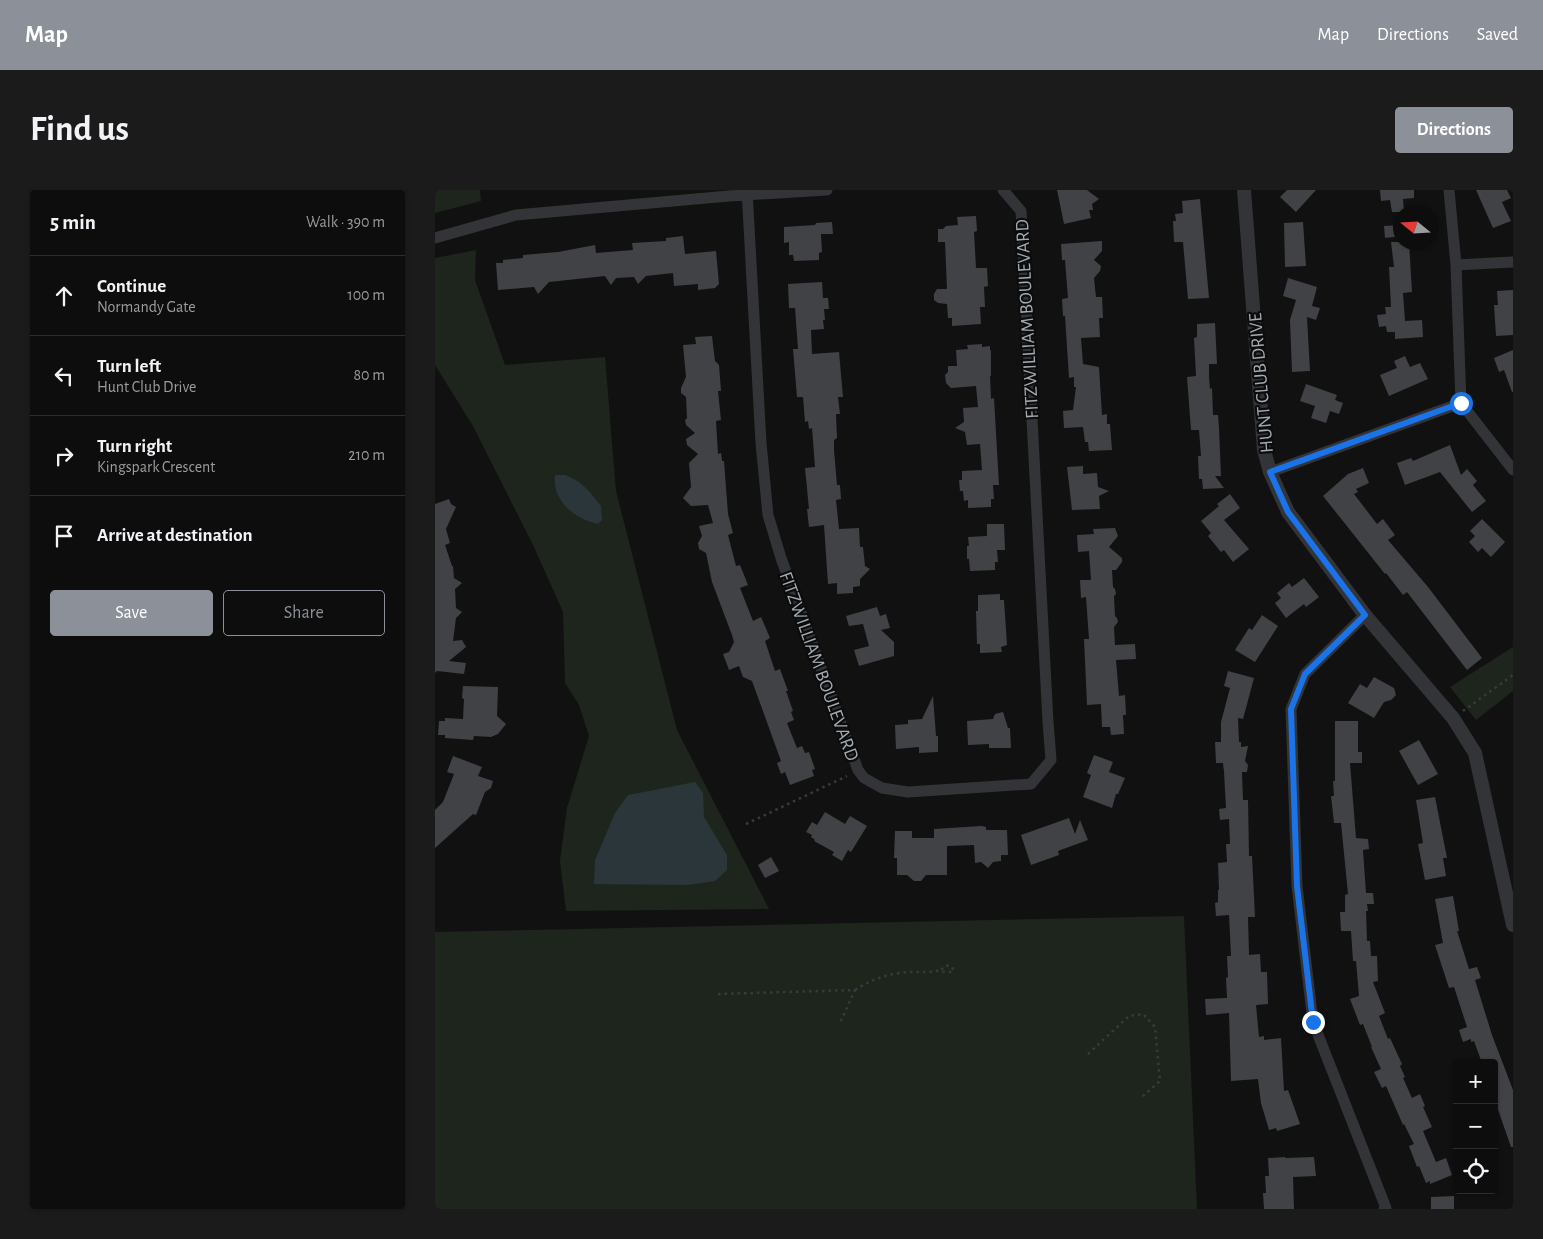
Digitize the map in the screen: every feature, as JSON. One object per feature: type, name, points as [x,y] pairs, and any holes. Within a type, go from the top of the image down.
[{"type":"street","points":[[435,238],[516,215],[747,192],[827,190]]},
{"type":"street","name":"FITZWILLIAM BOULEVARD","points":[[747,192],[761,443],[768,515],[781,558],[858,770],[864,778],[882,788],[909,792],[1031,784],[1051,760],[1021,211],[1003,190]]},
{"type":"street","name":"HUNT CLUB DRIVE","points":[[1244,190],[1264,450],[1270,472],[1288,512],[1365,615],[1453,718],[1475,753],[1513,924]]},
{"type":"street","points":[[1449,190],[1456,265],[1461,403],[1513,470]]},
{"type":"street","points":[[1456,265],[1513,262]]},
{"type":"street","points":[[1270,472],[1461,403]]},
{"type":"street","points":[[1365,615],[1305,674],[1291,709],[1297,886],[1313,1022],[1385,1209]]},
{"type":"path","points":[[1453,718],[1513,675]]},
{"type":"path","points":[[746,824],[858,770]]},
{"type":"path","points":[[839,1025],[855,990],[867,982],[901,972],[925,973],[941,970],[947,973],[953,970],[951,966],[947,965],[943,966],[941,970]]},
{"type":"path","points":[[718,994],[855,990]]},
{"type":"path","points":[[1088,1054],[1129,1016],[1143,1014],[1155,1027],[1160,1081],[1141,1097]]},
{"type":"shaded area","points":[[435,190],[480,190],[481,201],[435,213]]},
{"type":"shaded area","points":[[476,250],[475,280],[505,365],[605,357],[616,491],[677,730],[769,909],[566,911],[560,861],[567,808],[589,736],[579,705],[565,683],[563,612],[534,547],[473,426],[435,365],[435,258]]},
{"type":"shaded area","points":[[555,475],[566,475],[579,482],[589,491],[601,506],[602,520],[598,524],[581,518],[561,501],[557,493]]},
{"type":"shaded area","points":[[1513,647],[1513,691],[1476,720],[1450,687]]},
{"type":"shaded area","points":[[695,782],[703,793],[704,817],[727,855],[727,870],[715,881],[688,885],[594,884],[595,860],[615,813],[628,795]]},
{"type":"shaded area","points":[[1184,916],[1197,1209],[435,1209],[435,932]]},
{"type":"building","points":[[1057,190],[1087,190],[1099,199],[1092,204],[1093,210],[1089,210],[1091,218],[1064,224]]},
{"type":"building","points":[[1287,190],[1316,190],[1296,212],[1280,197]]},
{"type":"building","points":[[1380,190],[1414,190],[1414,198],[1403,199],[1403,205],[1393,205],[1393,212],[1390,200],[1381,201]]},
{"type":"building","points":[[1476,190],[1507,190],[1511,198],[1502,202],[1511,221],[1493,228]]},
{"type":"building","points":[[1200,199],[1209,298],[1188,299],[1183,242],[1174,242],[1173,221],[1176,221],[1175,214],[1183,213],[1182,201]]},
{"type":"building","points":[[976,216],[977,231],[974,232],[976,268],[987,268],[988,286],[984,287],[985,307],[980,307],[981,324],[952,326],[952,318],[948,318],[947,304],[938,303],[934,300],[934,294],[937,289],[947,289],[945,242],[938,242],[938,229],[958,225],[957,217]]},
{"type":"building","points":[[832,222],[833,234],[821,234],[822,252],[819,253],[819,260],[794,261],[793,255],[789,255],[789,242],[784,243],[784,227]]},
{"type":"building","points":[[1303,222],[1306,266],[1285,267],[1284,223]]},
{"type":"building","points":[[1393,225],[1393,237],[1385,238],[1384,226]]},
{"type":"building","points":[[683,236],[685,254],[716,251],[719,284],[715,288],[698,290],[698,284],[674,286],[673,273],[646,276],[638,284],[634,277],[616,278],[611,285],[605,276],[549,282],[538,294],[534,287],[498,290],[496,263],[503,263],[503,260],[523,258],[523,255],[558,252],[595,245],[596,253],[633,250],[632,243],[666,241],[666,238]]},
{"type":"building","points":[[1102,241],[1102,251],[1094,260],[1101,266],[1100,271],[1094,278],[1096,297],[1102,297],[1103,318],[1099,318],[1100,337],[1081,338],[1083,364],[1099,367],[1102,415],[1107,414],[1107,424],[1110,424],[1112,450],[1089,451],[1088,442],[1085,442],[1083,427],[1064,428],[1063,411],[1073,410],[1076,387],[1074,387],[1074,377],[1069,378],[1062,299],[1068,298],[1065,260],[1062,260],[1061,244]]},
{"type":"building","points":[[1391,242],[1393,242],[1393,250],[1409,250],[1412,292],[1403,293],[1405,321],[1422,320],[1423,337],[1395,339],[1395,332],[1387,332],[1386,326],[1379,327],[1377,315],[1386,314],[1385,307],[1391,307],[1389,267],[1394,267]]},
{"type":"building","points":[[1288,278],[1317,287],[1312,306],[1320,308],[1316,320],[1307,317],[1310,371],[1292,372],[1290,320],[1296,300],[1283,296]]},
{"type":"building","points":[[822,282],[823,298],[828,298],[829,309],[824,309],[824,329],[811,330],[812,354],[839,352],[843,397],[838,397],[840,414],[836,414],[837,438],[834,440],[834,450],[837,485],[840,485],[841,499],[836,500],[839,529],[859,528],[860,547],[863,547],[865,566],[870,569],[860,579],[860,586],[853,587],[853,593],[837,594],[837,583],[828,584],[824,525],[809,527],[807,509],[809,509],[805,468],[815,467],[812,428],[809,429],[808,421],[805,422],[803,397],[797,397],[793,349],[798,349],[795,308],[789,308],[788,284]]},
{"type":"building","points":[[1513,290],[1513,335],[1496,336],[1494,305],[1498,305],[1497,291]]},
{"type":"building","points":[[1215,323],[1217,364],[1209,364],[1209,377],[1210,389],[1212,388],[1213,415],[1218,415],[1219,428],[1221,476],[1215,476],[1224,488],[1203,489],[1202,479],[1199,479],[1198,456],[1201,456],[1199,430],[1191,430],[1187,377],[1196,376],[1194,338],[1197,337],[1197,324]]},
{"type":"building","points":[[712,336],[715,361],[719,365],[721,391],[718,391],[721,420],[716,421],[718,454],[721,453],[722,461],[724,461],[728,514],[733,533],[728,535],[736,566],[740,565],[748,585],[740,588],[753,621],[761,617],[770,638],[765,641],[775,671],[780,669],[788,691],[786,691],[794,720],[787,723],[797,748],[802,746],[805,753],[809,752],[815,769],[812,770],[814,776],[790,785],[785,772],[781,774],[777,763],[781,761],[752,681],[743,677],[739,666],[729,670],[723,654],[729,652],[734,642],[712,582],[706,553],[699,549],[698,543],[702,536],[699,526],[713,523],[708,505],[691,506],[683,498],[691,487],[689,463],[698,454],[687,445],[686,439],[695,433],[686,425],[686,397],[681,393],[686,377],[683,345],[696,344],[695,337]]},
{"type":"building","points":[[982,344],[982,347],[990,346],[991,350],[991,399],[994,398],[999,485],[993,485],[994,499],[991,499],[991,507],[968,508],[968,500],[964,501],[963,491],[960,491],[959,480],[962,480],[962,471],[982,470],[980,444],[967,445],[965,432],[955,428],[964,422],[963,408],[978,407],[976,386],[951,388],[946,383],[945,375],[948,372],[948,366],[957,366],[956,350],[968,349],[967,345]]},
{"type":"building","points":[[1513,350],[1512,392],[1504,370],[1499,372],[1494,358]]},
{"type":"building","points":[[1405,356],[1410,367],[1420,363],[1428,379],[1389,396],[1380,375],[1397,368],[1394,361]]},
{"type":"building","points":[[1306,384],[1337,395],[1335,400],[1343,403],[1339,414],[1330,411],[1326,423],[1311,418],[1315,406],[1300,401]]},
{"type":"building","points":[[1450,445],[1461,475],[1467,469],[1477,481],[1473,485],[1486,501],[1472,512],[1440,472],[1405,485],[1397,463],[1411,458],[1413,461]]},
{"type":"building","points":[[1083,466],[1083,474],[1097,473],[1098,487],[1109,491],[1099,496],[1100,509],[1072,510],[1067,467]]},
{"type":"building","points":[[1363,468],[1369,483],[1356,489],[1358,492],[1354,494],[1377,524],[1383,519],[1395,535],[1388,540],[1428,587],[1482,658],[1467,670],[1407,592],[1403,595],[1323,496],[1348,474]]},
{"type":"building","points":[[1230,494],[1240,508],[1224,520],[1249,549],[1233,562],[1224,550],[1221,552],[1208,536],[1211,533],[1201,521],[1219,506],[1217,504]]},
{"type":"building","points":[[449,499],[451,504],[456,507],[446,529],[450,543],[445,545],[453,566],[454,578],[462,583],[455,589],[456,608],[462,612],[456,618],[453,641],[462,640],[466,647],[449,661],[466,663],[464,674],[437,671],[435,673],[435,504]]},
{"type":"building","points":[[1482,519],[1505,542],[1491,557],[1482,548],[1478,552],[1469,542],[1475,536],[1470,531]]},
{"type":"building","points":[[987,524],[1004,524],[1005,550],[997,550],[998,562],[995,562],[995,570],[970,571],[969,559],[967,559],[968,537],[987,536]]},
{"type":"building","points":[[1115,528],[1118,536],[1109,547],[1122,558],[1122,562],[1116,570],[1112,570],[1113,587],[1116,594],[1114,596],[1115,616],[1118,622],[1114,627],[1115,645],[1135,644],[1136,659],[1116,660],[1119,696],[1125,695],[1126,715],[1123,715],[1124,734],[1111,735],[1110,727],[1102,727],[1101,704],[1087,705],[1084,639],[1089,639],[1086,597],[1081,598],[1080,580],[1091,580],[1089,551],[1078,552],[1077,535],[1094,534],[1093,529]]},
{"type":"building","points":[[1304,578],[1319,597],[1306,607],[1304,604],[1286,618],[1275,603],[1281,598],[1277,593],[1289,583],[1292,587]]},
{"type":"building","points":[[1000,594],[1000,600],[1004,600],[1007,645],[1001,647],[1002,652],[980,653],[980,644],[977,644],[976,611],[978,611],[978,595]]},
{"type":"building","points":[[877,607],[880,616],[886,614],[890,628],[881,630],[894,642],[894,656],[859,666],[854,650],[869,646],[863,624],[849,626],[846,616]]},
{"type":"building","points":[[1262,615],[1278,626],[1255,662],[1235,650],[1249,628],[1252,630]]},
{"type":"building","points":[[1228,671],[1254,678],[1243,719],[1238,718],[1239,742],[1241,742],[1241,747],[1248,746],[1245,761],[1248,765],[1247,772],[1242,772],[1243,800],[1248,800],[1249,856],[1252,856],[1255,917],[1248,917],[1249,955],[1260,954],[1261,972],[1267,972],[1268,1004],[1256,1005],[1259,1037],[1264,1036],[1264,1040],[1281,1038],[1284,1091],[1288,1090],[1300,1124],[1277,1131],[1276,1128],[1269,1130],[1261,1103],[1258,1079],[1231,1081],[1229,1013],[1206,1015],[1205,999],[1227,998],[1227,956],[1231,956],[1229,915],[1216,916],[1215,903],[1218,902],[1219,890],[1218,863],[1227,862],[1226,844],[1230,844],[1229,819],[1220,820],[1219,809],[1226,808],[1224,772],[1223,763],[1216,763],[1215,742],[1221,742],[1221,722],[1230,688],[1224,686]]},
{"type":"building","points":[[1374,677],[1394,688],[1396,695],[1391,700],[1384,702],[1374,718],[1348,703],[1360,684],[1367,688]]},
{"type":"building","points":[[463,686],[498,687],[497,716],[506,724],[498,734],[491,737],[474,736],[473,740],[445,738],[445,735],[438,735],[439,721],[445,721],[445,718],[463,719]]},
{"type":"building","points":[[933,696],[938,752],[919,753],[919,747],[896,749],[895,725],[908,724],[908,720],[922,719]]},
{"type":"building","points":[[1003,712],[1008,728],[1010,728],[1011,748],[989,748],[989,744],[968,745],[967,721],[993,719],[995,714]]},
{"type":"building","points":[[1335,721],[1358,721],[1358,752],[1362,752],[1362,763],[1350,763],[1356,838],[1368,839],[1369,849],[1363,850],[1366,893],[1373,893],[1374,904],[1367,904],[1367,941],[1370,941],[1371,956],[1377,956],[1378,981],[1373,982],[1385,1013],[1379,1016],[1388,1039],[1390,1038],[1402,1064],[1400,1066],[1405,1077],[1403,1078],[1412,1098],[1420,1094],[1425,1106],[1423,1107],[1432,1127],[1423,1131],[1436,1162],[1446,1158],[1452,1175],[1430,1184],[1430,1181],[1426,1183],[1419,1166],[1417,1167],[1409,1146],[1414,1144],[1403,1125],[1386,1086],[1382,1088],[1374,1072],[1381,1069],[1363,1024],[1360,1025],[1350,999],[1359,996],[1356,961],[1353,961],[1351,931],[1341,931],[1340,912],[1345,912],[1345,895],[1348,894],[1341,823],[1334,823],[1331,796],[1334,796],[1333,781],[1335,781]]},
{"type":"building","points":[[1419,740],[1438,774],[1418,785],[1399,751]]},
{"type":"building","points":[[1094,755],[1113,762],[1109,772],[1125,778],[1118,794],[1116,794],[1112,808],[1083,797],[1091,775],[1087,773]]},
{"type":"building","points":[[453,756],[482,767],[478,776],[493,781],[491,788],[485,792],[476,815],[473,814],[435,848],[435,810],[443,802],[454,774],[447,772]]},
{"type":"building","points":[[1435,797],[1447,858],[1443,858],[1446,876],[1425,880],[1418,844],[1423,843],[1416,800]]},
{"type":"building","points":[[825,812],[845,824],[850,816],[867,826],[851,852],[848,850],[842,861],[832,855],[834,852],[814,841],[811,837],[812,835],[806,832],[812,822],[817,825]]},
{"type":"building","points":[[1069,818],[1075,834],[1080,820],[1088,840],[1058,851],[1059,855],[1031,865],[1021,835]]},
{"type":"building","points":[[986,827],[986,830],[1007,830],[1008,855],[1001,855],[1001,861],[993,862],[988,868],[981,862],[975,863],[974,845],[947,846],[947,875],[926,875],[921,881],[914,881],[907,875],[897,875],[897,858],[894,858],[895,831],[912,831],[912,838],[934,838],[934,829]]},
{"type":"building","points":[[771,857],[779,871],[765,878],[758,865]]},
{"type":"building","points":[[1453,896],[1459,931],[1457,931],[1469,969],[1477,967],[1481,978],[1475,980],[1492,1035],[1513,1090],[1513,1147],[1511,1147],[1498,1110],[1498,1059],[1481,1059],[1474,1041],[1471,1042],[1471,1039],[1463,1042],[1459,1030],[1467,1027],[1454,987],[1449,988],[1435,945],[1443,943],[1435,899]]},
{"type":"building","points":[[1314,1157],[1316,1176],[1293,1177],[1294,1209],[1264,1209],[1263,1193],[1266,1193],[1265,1176],[1269,1176],[1268,1158]]},
{"type":"building","points":[[1454,1196],[1454,1209],[1431,1209],[1431,1197]]},
{"type":"route","points":[[1313,1022],[1297,886],[1291,709],[1305,674],[1365,615],[1288,512],[1270,472],[1461,403]]}]
